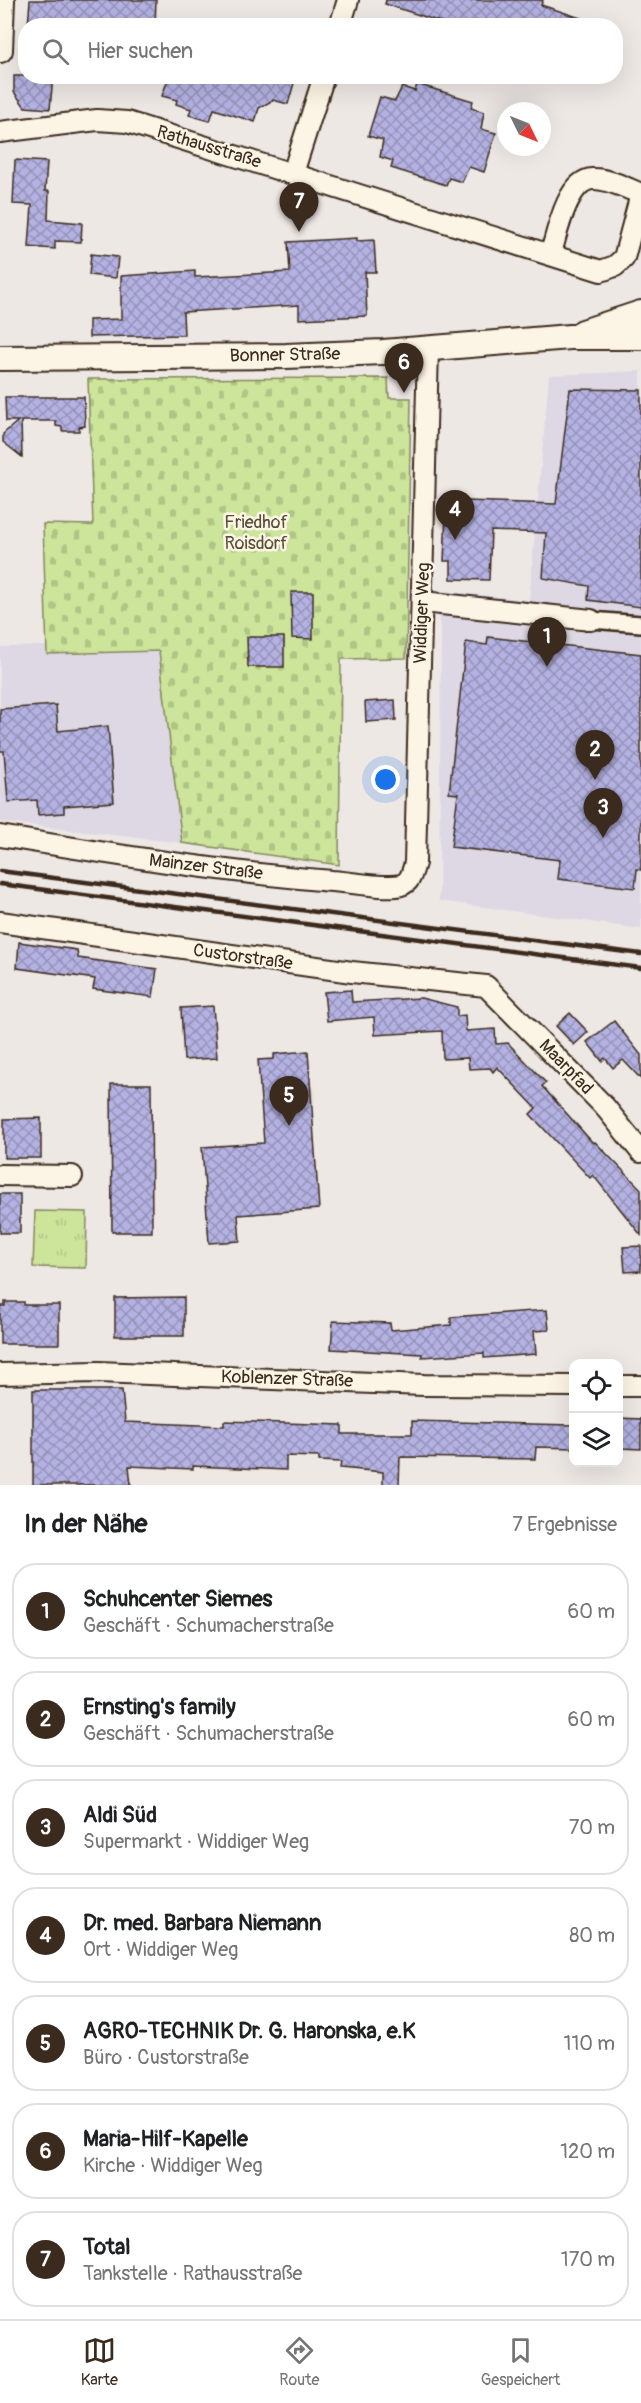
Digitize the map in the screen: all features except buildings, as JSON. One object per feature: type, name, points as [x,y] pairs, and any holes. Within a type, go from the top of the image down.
[{"type":"street","points":[[0,50],[2,0]]},
{"type":"street","points":[[342,18],[348,0]]},
{"type":"street","points":[[293,173],[321,84]]},
{"type":"street","name":"Rathausstraße","points":[[0,132],[97,120],[127,122],[551,253],[602,271],[615,266],[624,258],[641,194],[594,178],[583,180],[571,192],[551,253]]},
{"type":"street","name":"Bonner Straße","points":[[570,336],[641,313]]},
{"type":"street","name":"Bonner Straße","points":[[0,357],[286,356],[428,348],[570,336],[641,336]]},
{"type":"street","name":"Widdiger Weg","points":[[411,878],[415,863],[428,348]]},
{"type":"street","points":[[423,602],[641,624]]},
{"type":"street","name":"Mainzer Straße","points":[[0,836],[126,857],[310,879],[402,885],[411,878]]},
{"type":"street","name":"Custorstraße","points":[[0,922],[341,970],[486,986]]},
{"type":"street","name":"Maarpfad","points":[[486,986],[604,1107],[641,1152]]},
{"type":"street","points":[[0,1175],[72,1176]]},
{"type":"street","name":"Koblenzer Straße","points":[[0,1374],[98,1371],[424,1385],[569,1386]]},
{"type":"street","points":[[623,1386],[641,1386]]},
{"type":"shaded area","points":[[641,371],[641,929],[439,901],[441,634],[435,590],[529,600],[549,375]]},
{"type":"shaded area","points":[[47,646],[48,654],[159,651],[182,843],[0,822],[0,647]]},
{"type":"green space","name":"Friedhof Roisdorf","points":[[388,378],[389,398],[411,398],[406,658],[341,659],[339,865],[182,843],[159,651],[47,654],[43,524],[93,525],[88,379]]},
{"type":"green space","points":[[35,1211],[87,1212],[86,1268],[33,1267]]},
{"type":"railway","points":[[0,871],[641,954]]},
{"type":"railway","points":[[0,884],[641,968]]},
{"type":"place","name":"Total","points":[[299,232]]},
{"type":"place","name":"Maria-Hilf-Kapelle","points":[[404,393]]},
{"type":"place","name":"Dr. med. Barbara Niemann","points":[[455,540]]},
{"type":"place","name":"Schuhcenter Siemes","points":[[547,667]]},
{"type":"place","name":"Ernsting's family","points":[[595,780]]},
{"type":"place","name":"Aldi Süd","points":[[603,838]]},
{"type":"place","name":"AGRO-TECHNIK Dr. G. Haronska, e.K","points":[[289,1126]]}]
